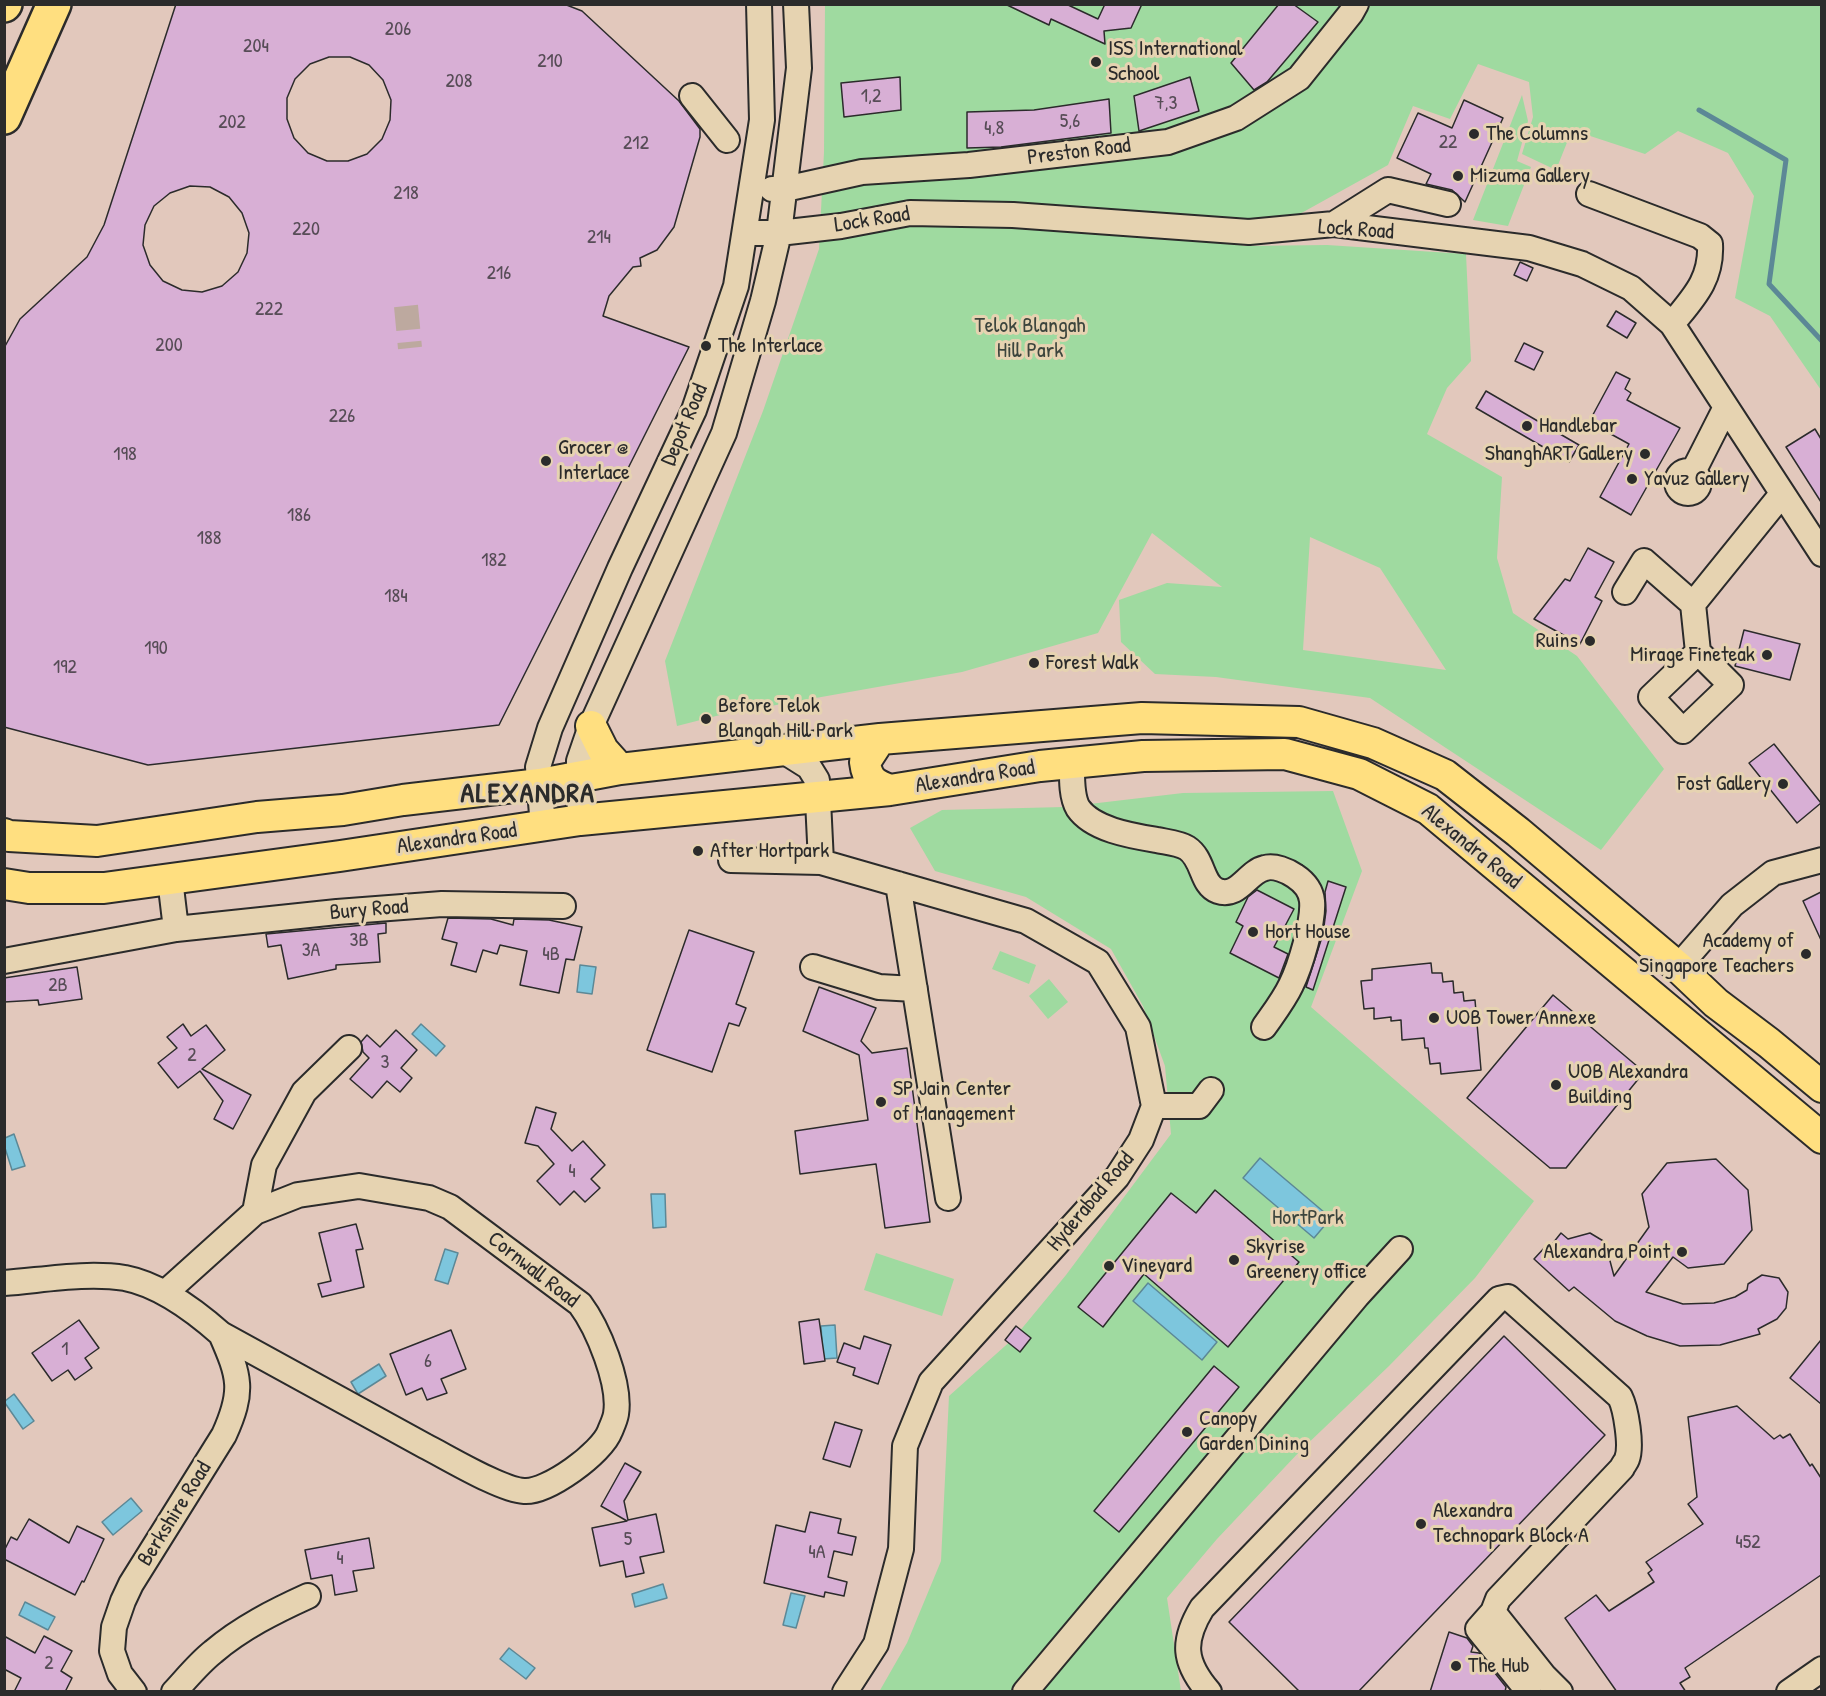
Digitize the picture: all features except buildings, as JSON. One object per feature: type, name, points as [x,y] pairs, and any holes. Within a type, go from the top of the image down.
[{"type":"highway","points":[[4,117],[54,4]]},
{"type":"main road","name":"Alexandra Road","points":[[4,834],[97,841],[257,817],[343,810],[540,783],[620,769],[880,739],[1142,718],[1299,722],[1373,743],[1445,775],[1518,832],[1678,967],[1716,1003],[1821,1087]]},
{"type":"main road","points":[[591,726],[603,750],[620,769]]},
{"type":"main road","points":[[880,739],[865,762],[867,774],[874,784],[890,790]]},
{"type":"main road","name":"Alexandra Road","points":[[13,889],[104,888],[580,820],[890,790],[1040,766],[1143,756],[1285,754],[1359,774],[1428,809],[1821,1138]]},
{"type":"main road","points":[[1716,1003],[1737,1041],[1731,1062]]},
{"type":"street","name":"Depot Road","points":[[543,826],[538,766],[550,728],[620,568],[694,410],[736,286],[762,120],[759,4]]},
{"type":"street","name":"Depot Road","points":[[580,820],[579,762],[591,726],[724,433],[763,301],[779,233],[799,68],[796,4]]},
{"type":"street","name":"Preston Road","points":[[752,190],[785,189],[862,172],[969,165],[1168,142],[1236,118],[1299,78],[1356,4]]},
{"type":"street","points":[[692,96],[727,140]]},
{"type":"street","points":[[1334,224],[1388,190],[1448,204]]},
{"type":"street","points":[[1589,194],[1700,236],[1710,244],[1703,285],[1672,324]]},
{"type":"street","name":"Lock Road","points":[[746,233],[779,233],[842,226],[910,213],[1013,214],[1249,232],[1334,224],[1529,248],[1582,264],[1631,288],[1672,324],[1821,554]]},
{"type":"street","points":[[1693,472],[1726,407]]},
{"type":"street","points":[[1693,604],[1782,494]]},
{"type":"street","points":[[1625,592],[1644,561],[1693,604],[1698,651]]},
{"type":"street","points":[[782,750],[809,767],[817,780],[821,862]]},
{"type":"street","points":[[1072,763],[1074,794],[1078,808],[1095,822],[1112,830],[1184,846],[1196,855],[1207,884],[1217,891],[1228,892],[1238,888],[1265,868],[1276,868],[1292,874],[1306,885],[1312,901],[1307,936],[1291,985],[1264,1027]]},
{"type":"street","points":[[731,860],[821,862],[1026,921],[1098,962],[1137,1027],[1154,1106],[1199,1106],[1211,1090]]},
{"type":"street","points":[[1678,967],[1732,905],[1773,873],[1821,860]]},
{"type":"street","points":[[170,879],[176,929]]},
{"type":"street","points":[[898,884],[948,1198]]},
{"type":"street","name":"Bury Road","points":[[4,961],[176,929],[337,912],[442,904],[563,906]]},
{"type":"street","points":[[813,967],[879,987],[915,989]]},
{"type":"street","points":[[255,1212],[264,1165],[304,1092],[350,1048]]},
{"type":"street","name":"Hyderabad Road","points":[[845,1692],[876,1644],[901,1549],[905,1446],[931,1382],[1117,1177],[1141,1140],[1154,1106]]},
{"type":"street","name":"Cornwall Road","points":[[4,1283],[92,1276],[127,1279],[165,1293],[193,1310],[221,1334],[452,1460],[502,1485],[522,1491],[539,1490],[593,1456],[608,1437],[616,1414],[616,1390],[599,1337],[589,1316],[580,1304],[450,1207],[429,1197],[359,1186],[298,1195],[255,1212],[165,1293]]},
{"type":"street","points":[[1025,1692],[1357,1296],[1400,1249]]},
{"type":"street","points":[[1209,1692],[1194,1670],[1186,1641],[1192,1624],[1202,1608],[1499,1299],[1504,1297],[1513,1300],[1620,1397],[1625,1407],[1629,1448],[1627,1459],[1498,1599],[1493,1612],[1478,1629],[1529,1692]]},
{"type":"street","name":"Berkshire Road","points":[[134,1692],[120,1674],[112,1651],[114,1627],[131,1584],[224,1435],[234,1414],[239,1391],[236,1368],[221,1334]]},
{"type":"street","points":[[174,1692],[212,1652],[237,1634],[276,1611],[308,1596]]},
{"type":"street","points":[[1493,1612],[1544,1676],[1560,1692]]},
{"type":"street","points":[[1789,1692],[1821,1669]]},
{"type":"green space","name":"Telok Blangah Hill Park","points":[[825,5],[1821,5],[1821,390],[1770,316],[1735,298],[1754,196],[1728,153],[1678,131],[1645,154],[1572,130],[1556,170],[1522,154],[1533,117],[1529,82],[1478,64],[1450,119],[1413,106],[1388,165],[1242,246],[1327,245],[1466,254],[1471,361],[1447,388],[1427,434],[1502,477],[1497,558],[1513,613],[1577,656],[1664,769],[1601,850],[1370,698],[1216,677],[1155,674],[1121,642],[1119,600],[1167,583],[1222,587],[1152,533],[1098,633],[962,672],[720,715],[677,726],[665,661],[763,411],[819,249],[824,152]],"holes":[[[1310,537],[1380,568],[1446,670],[1303,650]]]},
{"type":"green space","points":[[1522,95],[1528,121],[1517,161],[1531,167],[1508,226],[1473,220]]},
{"type":"green space","name":"HortPark","points":[[1333,791],[1362,871],[1311,1007],[1534,1201],[1475,1278],[1389,1366],[1301,1450],[1217,1539],[1167,1598],[1181,1691],[879,1692],[907,1643],[941,1561],[949,1396],[1014,1338],[1066,1275],[1171,1134],[1165,1066],[1143,1006],[1111,949],[1026,897],[935,871],[910,828],[942,810],[1064,807],[1183,793]]},
{"type":"green space","points":[[1000,951],[1036,965],[1029,984],[992,969]]},
{"type":"green space","points":[[1049,979],[1068,1002],[1048,1019],[1029,996]]},
{"type":"green space","points":[[876,1253],[954,1279],[942,1316],[864,1290]]},
{"type":"water","points":[[580,965],[596,967],[592,994],[577,992]]},
{"type":"water","points":[[421,1024],[445,1046],[436,1056],[412,1034]]},
{"type":"water","points":[[14,1134],[25,1166],[12,1170],[5,1148],[5,1138]]},
{"type":"water","points":[[1260,1158],[1331,1218],[1314,1238],[1243,1178]]},
{"type":"water","points":[[651,1194],[665,1194],[666,1227],[653,1228]]},
{"type":"water","points":[[445,1249],[458,1253],[448,1284],[435,1280]]},
{"type":"water","points":[[1148,1283],[1217,1342],[1202,1360],[1133,1301]]},
{"type":"water","points":[[835,1325],[837,1358],[823,1359],[821,1326]]},
{"type":"water","points":[[379,1364],[386,1376],[358,1394],[351,1382]]},
{"type":"water","points":[[14,1394],[34,1421],[23,1429],[5,1403]]},
{"type":"water","points":[[131,1498],[142,1511],[113,1535],[102,1522]]},
{"type":"water","points":[[663,1584],[667,1598],[635,1607],[632,1594]]},
{"type":"water","points":[[791,1593],[805,1596],[796,1628],[783,1625]]},
{"type":"water","points":[[25,1602],[55,1617],[48,1630],[19,1615]]},
{"type":"water","points":[[509,1648],[535,1668],[526,1679],[500,1659]]},
{"type":"waterway","points":[[1699,110],[1786,160],[1769,284],[1822,341]]},
{"type":"tunnel","points":[[406,306],[410,348]]},
{"type":"place","name":"ISS International School","points":[[1096,62]]},
{"type":"place","name":"The Columns","points":[[1474,134]]},
{"type":"place","name":"Mizuma Gallery","points":[[1458,176]]},
{"type":"place","name":"The Interlace","points":[[706,346]]},
{"type":"place","name":"Handlebar","points":[[1527,426]]},
{"type":"place","name":"ShanghART Gallery","points":[[1645,454]]},
{"type":"place","name":"Grocer @ Interlace","points":[[546,461]]},
{"type":"place","name":"Yavuz Gallery","points":[[1632,479]]},
{"type":"place","name":"Ruins","points":[[1590,641]]},
{"type":"place","name":"Mirage Fineteak","points":[[1767,655]]},
{"type":"place","name":"Forest Walk","points":[[1034,663]]},
{"type":"place","name":"Before Telok Blangah Hill Park","points":[[706,719]]},
{"type":"place","name":"Fost Gallery","points":[[1783,784]]},
{"type":"place","name":"After Hortpark","points":[[698,851]]},
{"type":"place","name":"Hort House","points":[[1253,932]]},
{"type":"place","name":"Academy of Singapore Teachers","points":[[1806,954]]},
{"type":"place","name":"UOB Tower Annexe","points":[[1434,1018]]},
{"type":"place","name":"UOB Alexandra Building","points":[[1556,1085]]},
{"type":"place","name":"SP Jain Center of Management","points":[[881,1102]]},
{"type":"place","name":"Alexandra Point","points":[[1682,1252]]},
{"type":"place","name":"Skyrise Greenery office","points":[[1234,1260]]},
{"type":"place","name":"Vineyard","points":[[1109,1266]]},
{"type":"place","name":"Canopy Garden Dining","points":[[1187,1432]]},
{"type":"place","name":"Alexandra Technopark Block A","points":[[1421,1524]]},
{"type":"place","name":"The Hub","points":[[1456,1666]]},
{"type":"district","name":"ALEXANDRA","points":[[528,795]]}]
